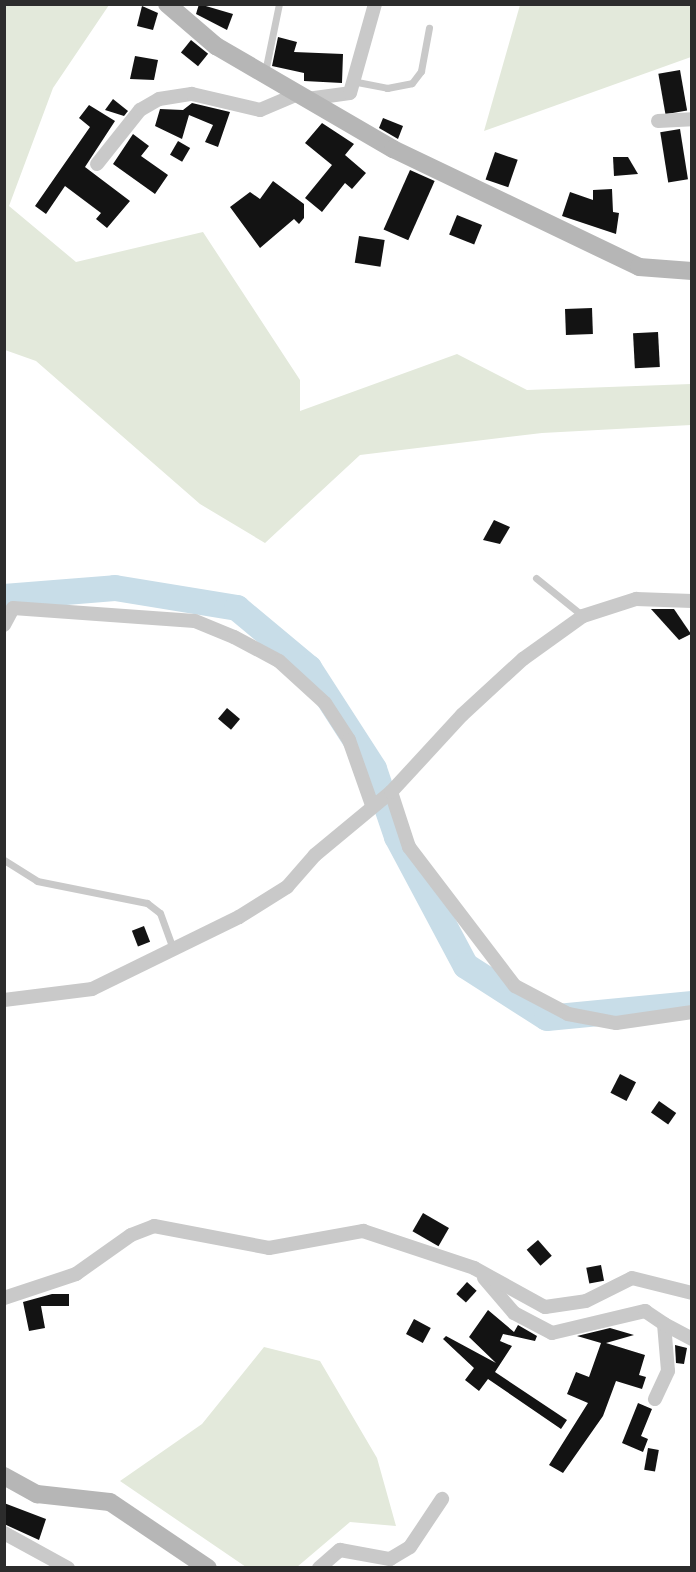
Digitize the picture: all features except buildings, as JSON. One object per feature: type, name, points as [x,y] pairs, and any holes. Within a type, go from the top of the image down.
[{"type":"street","points":[[167,4],[216,46],[393,149],[639,267],[692,271]]},
{"type":"street","points":[[97,164],[140,110],[159,99],[192,94],[260,110],[301,97],[350,93],[357,82],[375,4]]},
{"type":"street","points":[[658,121],[692,119]]},
{"type":"street","points":[[4,1000],[92,988],[173,949],[286,887],[381,798],[430,745],[514,667],[583,616],[636,599],[692,601]]},
{"type":"street","points":[[4,625],[13,608],[195,621],[234,637],[279,661],[325,703],[350,740],[409,847],[515,986],[568,1014],[616,1023],[692,1011]]},
{"type":"street","points":[[4,1298],[76,1274],[131,1235],[154,1226],[269,1248],[363,1231],[474,1268],[545,1307],[586,1301],[632,1278],[692,1293]]},
{"type":"street","points":[[474,1268],[514,1312],[552,1332],[645,1311],[692,1340]]},
{"type":"street","points":[[655,1399],[668,1371],[664,1324]]},
{"type":"street","points":[[4,1476],[37,1494],[110,1502],[208,1568]]},
{"type":"street","points":[[319,1568],[340,1550],[390,1559],[410,1548],[442,1499]]},
{"type":"street","points":[[4,1533],[68,1568]]},
{"type":"lane","points":[[264,75],[279,4]]},
{"type":"lane","points":[[357,82],[387,88],[412,83],[421,71],[429,28]]},
{"type":"lane","points":[[536,578],[583,616]]},
{"type":"lane","points":[[4,860],[37,881],[147,903],[160,913],[173,949]]},
{"type":"shaded area","points":[[5,4],[109,5],[53,88],[9,206],[76,262],[203,232],[300,380],[300,411],[457,354],[527,390],[691,384],[691,425],[542,433],[360,455],[265,543],[200,504],[36,361],[5,350]]},
{"type":"shaded area","points":[[520,5],[691,5],[691,57],[484,131]]},
{"type":"shaded area","points":[[264,1347],[320,1361],[377,1458],[396,1526],[350,1522],[297,1567],[246,1567],[120,1481],[202,1424]]},
{"type":"waterway","points":[[4,597],[115,588],[237,608],[309,668],[374,769],[397,837],[466,966],[547,1018],[692,1004]]}]
